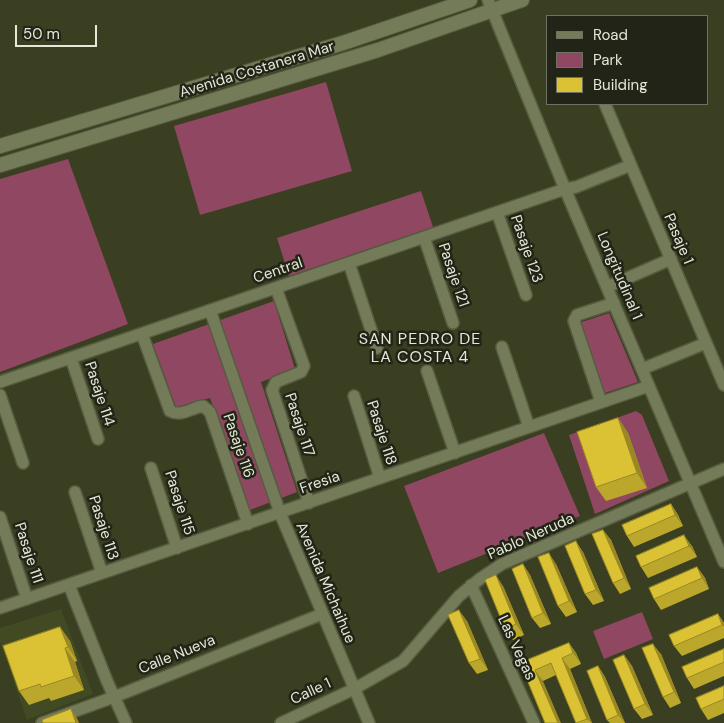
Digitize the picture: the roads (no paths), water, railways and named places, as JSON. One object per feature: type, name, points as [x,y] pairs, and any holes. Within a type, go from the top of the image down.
[{"type":"main road","name":"Avenida Costanera Mar","points":[[0,146],[383,30],[470,0]]},
{"type":"main road","name":"Avenida Costanera Mar","points":[[0,164],[378,50],[490,5],[522,0]]},
{"type":"main road","points":[[136,105],[141,122]]},
{"type":"street","name":"Longitudinal 1","points":[[490,5],[565,189],[724,562]]},
{"type":"street","name":"Pasaje 1","points":[[605,105],[724,385]]},
{"type":"street","name":"Central","points":[[0,382],[497,212],[576,187],[631,165]]},
{"type":"street","name":"Pasaje 123","points":[[497,212],[526,295]]},
{"type":"street","name":"Pasaje 121","points":[[424,237],[453,322]]},
{"type":"street","points":[[607,287],[671,259]]},
{"type":"street","points":[[349,263],[378,348]]},
{"type":"street","name":"Pasaje 117","points":[[276,288],[304,366],[301,372],[276,382],[272,390],[309,503]]},
{"type":"street","points":[[601,402],[574,322],[578,315],[614,303]]},
{"type":"street","name":"Avenida Michaihue","points":[[210,310],[280,513],[369,723]]},
{"type":"street","name":"Pasaje 116","points":[[142,334],[170,411],[180,413],[203,406],[210,412],[248,524]]},
{"type":"street","points":[[642,370],[706,343]]},
{"type":"street","points":[[502,347],[529,427]]},
{"type":"street","name":"Pasaje 114","points":[[71,358],[98,439]]},
{"type":"street","points":[[427,372],[455,453]]},
{"type":"street","name":"Fresia","points":[[0,608],[649,386]]},
{"type":"street","points":[[0,394],[24,463]]},
{"type":"street","name":"Pasaje 118","points":[[354,396],[380,478]]},
{"type":"street","name":"Pasaje 115","points":[[151,468],[178,548]]},
{"type":"street","name":"Pablo Neruda","points":[[354,689],[403,661],[449,607],[471,585],[502,564],[724,470]]},
{"type":"street","name":"Pasaje 113","points":[[76,492],[102,574]]},
{"type":"street","name":"Pasaje 111","points":[[0,517],[27,599]]},
{"type":"street","points":[[69,584],[126,723]]},
{"type":"street","name":"Las Vegas","points":[[471,585],[534,723]]},
{"type":"street","name":"Calle Nueva","points":[[42,723],[114,697],[322,614]]},
{"type":"street","name":"Calle 1","points":[[281,723],[354,689]]},
{"type":"district","name":"SAN PEDRO DE LA COSTA 4","points":[[420,349]]}]
